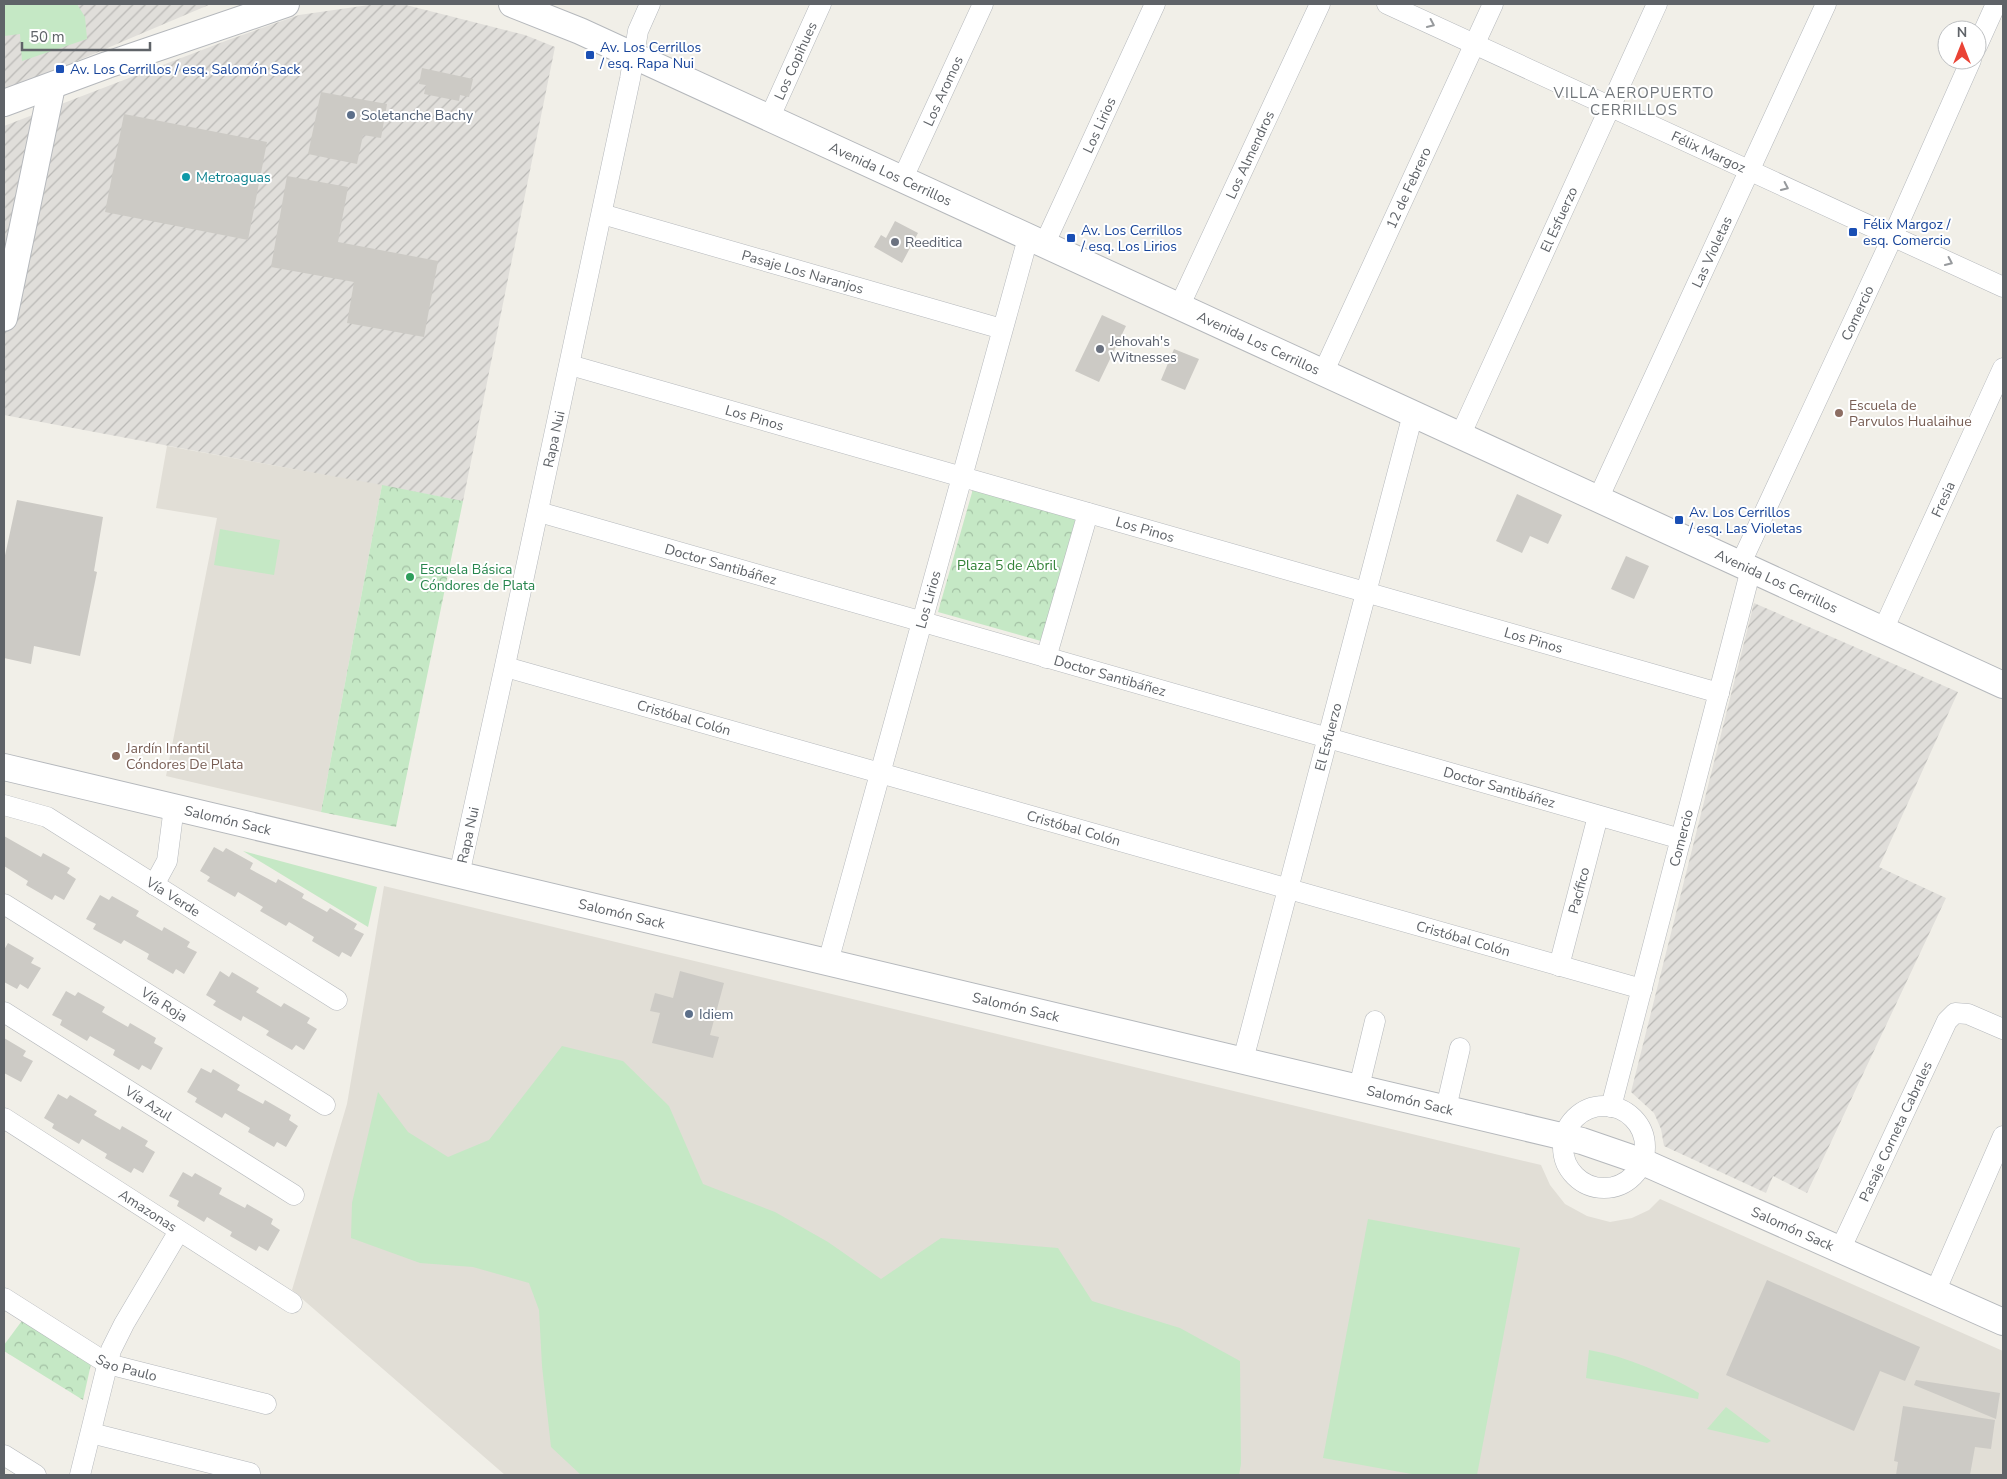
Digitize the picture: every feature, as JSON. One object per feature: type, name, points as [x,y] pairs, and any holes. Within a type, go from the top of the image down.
[{"type":"street","points":[[4,103],[107,65],[286,4]]},
{"type":"street","name":"Avenida Los Cerrillos","points":[[512,4],[544,15],[2003,685]]},
{"type":"street","name":"Rapa Nui","points":[[459,874],[539,512],[630,79],[638,31],[650,4]]},
{"type":"street","name":"Los Copihues","points":[[769,119],[821,4]]},
{"type":"street","name":"Los Aromos","points":[[902,180],[983,4]]},
{"type":"street","name":"Los Lirios","points":[[828,962],[1002,329],[1036,241],[1155,4]]},
{"type":"street","name":"Los Almendros","points":[[1179,307],[1320,4]]},
{"type":"street","name":"Félix Margoz","points":[[1387,4],[2003,287]]},
{"type":"street","name":"12 de Febrero","points":[[1323,373],[1494,4]]},
{"type":"street","name":"El Esfuerzo","points":[[1460,436],[1657,4]]},
{"type":"street","name":"Las Violetas","points":[[1598,499],[1826,4]]},
{"type":"street","points":[[1987,24],[1996,4]]},
{"type":"street","name":"Comercio","points":[[1611,1106],[1719,693],[1746,567],[1967,70]]},
{"type":"street","points":[[4,318],[52,86]]},
{"type":"street","name":"Pasaje Los Naranjos","points":[[602,214],[1002,329]]},
{"type":"street","name":"Los Pinos","points":[[570,365],[1719,693]]},
{"type":"street","name":"Fresia","points":[[1883,630],[2003,368]]},
{"type":"street","name":"El Esfuerzo","points":[[1243,1060],[1413,414]]},
{"type":"street","name":"Doctor Santibáñez","points":[[539,512],[1681,839]]},
{"type":"street","points":[[1046,658],[1088,513]]},
{"type":"street","name":"Cristóbal Colón","points":[[506,667],[1642,989]]},
{"type":"street","name":"Salomón Sack","points":[[4,767],[1602,1146],[1786,1224],[2003,1322]]},
{"type":"street","name":"Vía Verde","points":[[4,805],[47,817],[337,1000]]},
{"type":"street","points":[[154,885],[167,861],[174,807]]},
{"type":"street","name":"Pacífico","points":[[1559,966],[1598,816]]},
{"type":"street","name":"Vía Roja","points":[[4,904],[325,1105]]},
{"type":"street","name":"Vía Azul","points":[[4,1012],[294,1195]]},
{"type":"street","name":"Pasaje Corneta Cabrales","points":[[1840,1250],[1947,1021],[1955,1013],[1968,1014],[2003,1029]]},
{"type":"street","points":[[1359,1087],[1375,1021]]},
{"type":"street","points":[[1446,1108],[1460,1048]]},
{"type":"street","points":[[1611,1106],[1628,1113],[1640,1127],[1645,1144],[1643,1162],[1633,1176],[1618,1186],[1609,1188],[1592,1186],[1576,1177],[1570,1170],[1563,1154],[1564,1136],[1567,1128],[1578,1114],[1594,1107],[1611,1106]]},
{"type":"street","name":"Amazonas","points":[[4,1118],[292,1304]]},
{"type":"street","points":[[1935,1292],[2003,1136]]},
{"type":"street","points":[[80,1475],[111,1350],[124,1324],[179,1231]]},
{"type":"street","name":"Sao Paulo","points":[[4,1298],[108,1364],[266,1404]]},
{"type":"street","points":[[91,1433],[250,1474]]},
{"type":"street","points":[[4,1455],[36,1475]]},
{"type":"shaded area","points":[[4,4],[211,4],[4,92]]},
{"type":"shaded area","points":[[376,4],[402,4],[525,35],[555,47],[463,501],[4,415],[4,126],[228,40],[299,15]]},
{"type":"shaded area","points":[[167,446],[382,485],[321,812],[166,776],[217,518],[156,508]]},
{"type":"shaded area","points":[[1754,603],[1958,692],[1879,867],[1946,898],[1807,1193],[1773,1176],[1766,1193],[1664,1146],[1661,1129],[1654,1113],[1631,1092]]},
{"type":"shaded area","points":[[384,886],[1541,1165],[1550,1185],[1565,1204],[1587,1216],[1610,1222],[1632,1218],[1649,1210],[1660,1199],[2003,1351],[2003,1475],[505,1475],[292,1290],[347,1104]]},
{"type":"green space","points":[[4,4],[77,4],[85,17],[87,39],[22,61],[20,34],[4,36]]},
{"type":"green space","name":"Escuela Básica Cóndores de Plata","points":[[382,485],[463,501],[396,827],[321,812]]},
{"type":"green space","name":"Plaza 5 de Abril","points":[[973,489],[1076,518],[1041,641],[938,612]]},
{"type":"green space","points":[[220,529],[280,540],[274,575],[214,565]]},
{"type":"green space","points":[[243,851],[377,887],[368,927]]},
{"type":"green space","points":[[562,1046],[623,1061],[669,1106],[703,1184],[775,1212],[828,1242],[881,1279],[941,1238],[1058,1248],[1092,1301],[1180,1328],[1240,1361],[1241,1464],[1239,1475],[581,1475],[551,1447],[542,1366],[539,1310],[529,1283],[473,1267],[420,1263],[351,1238],[352,1203],[378,1092],[408,1132],[448,1157],[489,1140]]},
{"type":"green space","points":[[1368,1219],[1520,1248],[1477,1475],[1417,1475],[1323,1458]]},
{"type":"green space","points":[[24,1318],[91,1364],[83,1400],[4,1351],[4,1345]]},
{"type":"green space","points":[[1589,1350],[1632,1361],[1660,1372],[1699,1393],[1698,1399],[1586,1378]]},
{"type":"green space","points":[[1726,1407],[1771,1441],[1767,1443],[1707,1429]]},
{"type":"building","points":[[422,68],[473,79],[469,97],[460,95],[459,101],[424,94],[426,85],[419,84]]},
{"type":"building","name":"Soletanche Bachy","points":[[321,92],[387,104],[381,138],[363,135],[357,164],[308,154]]},
{"type":"building","name":"Metroaguas","points":[[124,114],[267,142],[248,240],[105,212]]},
{"type":"building","points":[[287,176],[348,187],[338,242],[438,261],[424,337],[347,323],[354,282],[271,267]]},
{"type":"building","name":"Reeditica","points":[[895,221],[918,233],[902,263],[874,247],[881,235],[886,238]]},
{"type":"building","name":"Jehovah's Witnesses","points":[[1102,315],[1126,326],[1099,382],[1075,371]]},
{"type":"building","points":[[1174,349],[1199,359],[1185,390],[1161,380]]},
{"type":"building","points":[[1517,494],[1562,515],[1548,544],[1530,536],[1522,553],[1496,541]]},
{"type":"building","points":[[17,500],[103,517],[94,571],[97,572],[80,656],[34,646],[31,664],[4,658],[4,560]]},
{"type":"building","points":[[1626,556],[1649,566],[1634,599],[1611,589]]},
{"type":"building","points":[[4,836],[41,857],[43,853],[70,868],[67,873],[76,879],[64,900],[55,895],[52,900],[26,885],[28,881],[4,866]]},
{"type":"building","points":[[214,847],[223,852],[226,848],[253,863],[250,869],[276,883],[278,879],[304,894],[302,898],[327,912],[330,908],[357,924],[354,929],[364,934],[351,957],[342,952],[339,957],[312,941],[314,937],[289,922],[286,926],[260,911],[263,907],[238,892],[235,897],[207,881],[210,877],[200,871]]},
{"type":"building","points":[[100,895],[109,900],[112,896],[139,911],[136,916],[162,931],[164,927],[190,942],[187,947],[197,952],[184,974],[176,969],[173,974],[147,959],[149,954],[124,940],[121,944],[93,929],[96,924],[86,919]]},
{"type":"building","points":[[8,943],[34,958],[31,963],[41,968],[28,989],[20,984],[17,989],[4,982],[4,950]]},
{"type":"building","points":[[220,971],[229,977],[232,972],[259,988],[256,992],[281,1007],[284,1003],[310,1018],[307,1023],[317,1029],[304,1050],[296,1045],[292,1050],[266,1035],[269,1031],[243,1016],[241,1021],[213,1005],[216,1001],[206,995]]},
{"type":"building","name":"Idiem","points":[[680,971],[724,983],[710,1035],[719,1037],[713,1058],[652,1043],[660,1013],[650,1011],[655,993],[673,998]]},
{"type":"building","points":[[66,991],[75,996],[78,992],[105,1007],[102,1012],[128,1027],[130,1023],[156,1038],[154,1043],[163,1048],[151,1070],[142,1065],[139,1070],[113,1055],[115,1050],[90,1036],[87,1041],[60,1025],[62,1020],[52,1015]]},
{"type":"building","points":[[4,1038],[26,1051],[23,1056],[33,1061],[21,1082],[4,1073]]},
{"type":"building","points":[[201,1068],[211,1073],[213,1069],[240,1085],[237,1090],[263,1104],[265,1100],[291,1115],[289,1120],[298,1126],[286,1147],[277,1142],[274,1147],[248,1132],[250,1128],[225,1113],[222,1118],[195,1102],[197,1098],[187,1092]]},
{"type":"building","points":[[58,1094],[67,1099],[70,1095],[97,1111],[94,1115],[120,1130],[122,1126],[148,1141],[145,1146],[155,1152],[143,1173],[134,1168],[131,1173],[105,1158],[107,1154],[82,1139],[79,1144],[52,1128],[54,1124],[44,1118]]},
{"type":"building","points":[[183,1172],[192,1177],[195,1173],[222,1188],[219,1194],[245,1208],[247,1204],[273,1219],[271,1224],[280,1230],[268,1251],[259,1246],[256,1251],[230,1236],[232,1232],[207,1217],[204,1222],[177,1206],[179,1201],[169,1196]]},
{"type":"building","points":[[1767,1280],[1920,1347],[1905,1381],[1880,1371],[1854,1431],[1726,1375]]},
{"type":"building","points":[[1916,1380],[2000,1393],[1996,1419],[1914,1385]]},
{"type":"building","points":[[1903,1406],[1995,1420],[1991,1449],[1975,1447],[1970,1475],[1896,1475],[1898,1462],[1894,1461]]},
{"type":"place","name":"Av. Los Cerrillos / esq. Rapa Nui","points":[[590,55]]},
{"type":"place","name":"Av. Los Cerrillos / esq. Salomón Sack","points":[[60,69]]},
{"type":"place","name":"Soletanche Bachy","points":[[351,115]]},
{"type":"place","name":"Metroaguas","points":[[186,177]]},
{"type":"place","name":"Félix Margoz / esq. Comercio","points":[[1853,232]]},
{"type":"place","name":"Av. Los Cerrillos / esq. Los Lirios","points":[[1071,238]]},
{"type":"place","name":"Reeditica","points":[[895,242]]},
{"type":"place","name":"Jehovah's Witnesses","points":[[1100,349]]},
{"type":"place","name":"Escuela de Parvulos Hualaihue","points":[[1839,413]]},
{"type":"place","name":"Av. Los Cerrillos / esq. Las Violetas","points":[[1679,520]]},
{"type":"place","name":"Escuela Básica Cóndores de Plata","points":[[410,577]]},
{"type":"place","name":"Jardín Infantil Cóndores De Plata","points":[[116,756]]},
{"type":"place","name":"Idiem","points":[[689,1014]]},
{"type":"district","name":"VILLA AEROPUERTO CERRILLOS","points":[[1634,102]]}]
